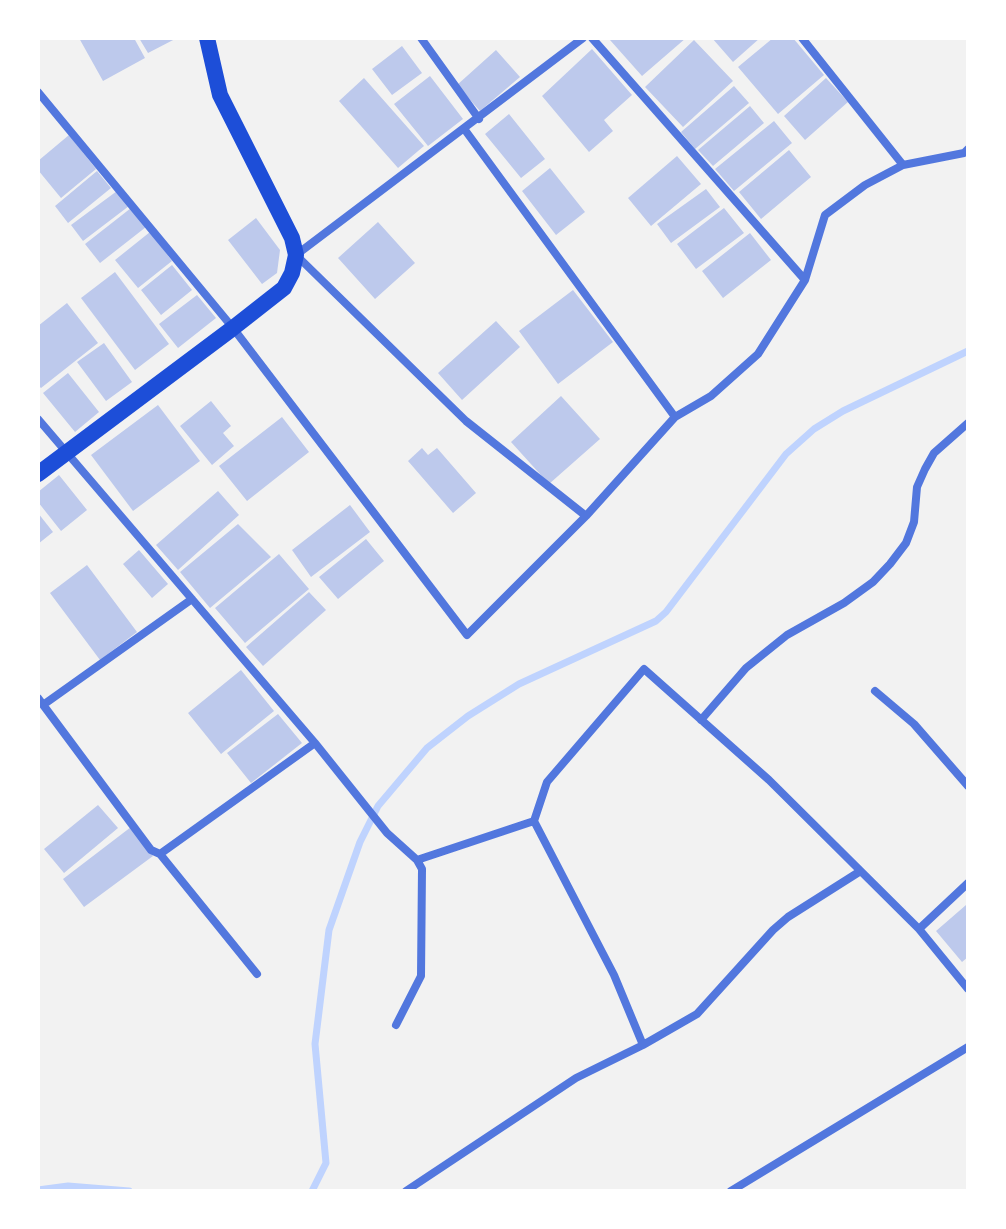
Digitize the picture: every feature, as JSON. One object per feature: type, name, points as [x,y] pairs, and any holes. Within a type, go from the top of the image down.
[{"type":"main road","points":[[38,474],[284,288],[292,273],[296,255],[283,218],[220,95],[207,38]]},
{"type":"street","points":[[421,38],[479,119]]},
{"type":"street","points":[[583,38],[296,255],[466,421],[586,516]]},
{"type":"street","points":[[592,38],[805,280]]},
{"type":"street","points":[[802,38],[903,165]]},
{"type":"street","points":[[38,92],[233,328],[467,635],[586,516],[675,417],[711,396],[758,354],[805,280],[825,215],[865,185],[903,165],[964,153],[968,149]]},
{"type":"street","points":[[465,130],[675,417]]},
{"type":"street","points":[[38,419],[315,743],[387,833],[417,860],[422,869],[421,976],[396,1025]]},
{"type":"street","points":[[701,720],[746,668],[787,635],[844,603],[873,582],[890,564],[906,543],[914,522],[917,487],[929,461],[968,423]]},
{"type":"street","points":[[192,599],[40,701],[151,850],[160,854],[257,974]]},
{"type":"street","points":[[643,1045],[614,975],[534,821],[547,782],[644,669],[769,780],[919,929],[968,989]]},
{"type":"street","points":[[875,691],[914,724],[968,786]]},
{"type":"street","points":[[160,854],[315,743]]},
{"type":"street","points":[[417,860],[534,821]]},
{"type":"street","points":[[406,1191],[576,1078],[697,1014],[773,930],[859,872]]},
{"type":"street","points":[[919,929],[968,883]]},
{"type":"street","points":[[731,1191],[968,1047]]},
{"type":"building","points":[[79,38],[134,38],[145,58],[103,81]]},
{"type":"building","points":[[139,38],[177,38],[148,53]]},
{"type":"building","points":[[686,38],[642,76],[610,40]]},
{"type":"building","points":[[712,38],[760,38],[733,62]]},
{"type":"building","points":[[773,38],[793,38],[824,75],[778,114],[738,67]]},
{"type":"building","points":[[694,40],[733,81],[683,127],[645,87]]},
{"type":"building","points":[[402,46],[422,73],[392,95],[372,69]]},
{"type":"building","points":[[592,49],[632,95],[604,120],[613,131],[589,152],[542,96]]},
{"type":"building","points":[[496,50],[520,77],[480,111],[457,85]]},
{"type":"building","points":[[430,76],[463,119],[428,146],[394,104]]},
{"type":"building","points":[[364,78],[424,146],[398,168],[339,101]]},
{"type":"building","points":[[826,78],[848,102],[805,140],[784,116]]},
{"type":"building","points":[[734,86],[749,103],[695,149],[681,132]]},
{"type":"building","points":[[750,106],[764,123],[713,166],[698,150]]},
{"type":"building","points":[[509,114],[545,159],[521,178],[485,134]]},
{"type":"building","points":[[774,121],[792,143],[734,191],[715,169]]},
{"type":"building","points":[[69,135],[96,169],[61,198],[38,170],[38,161]]},
{"type":"building","points":[[789,150],[811,177],[761,219],[739,192]]},
{"type":"building","points":[[677,156],[701,184],[651,226],[628,198]]},
{"type":"building","points":[[550,168],[585,212],[556,235],[522,191]]},
{"type":"building","points":[[97,171],[111,188],[68,223],[55,206]]},
{"type":"building","points":[[706,189],[720,207],[671,243],[657,224]]},
{"type":"building","points":[[117,191],[129,206],[83,241],[71,225]]},
{"type":"building","points":[[131,208],[146,227],[100,263],[85,244]]},
{"type":"building","points":[[724,208],[744,233],[696,269],[677,244]]},
{"type":"building","points":[[256,218],[280,250],[277,273],[262,284],[228,240]]},
{"type":"building","points":[[378,222],[415,263],[375,299],[338,258]]},
{"type":"building","points":[[150,232],[172,261],[138,288],[115,260]]},
{"type":"building","points":[[750,233],[771,260],[723,298],[702,271]]},
{"type":"building","points":[[172,265],[192,290],[161,315],[141,290]]},
{"type":"building","points":[[115,272],[169,344],[135,370],[81,298]]},
{"type":"building","points":[[573,290],[613,342],[558,384],[519,331]]},
{"type":"building","points":[[197,295],[216,318],[178,348],[159,324]]},
{"type":"building","points":[[67,303],[98,343],[41,388],[38,385],[38,326]]},
{"type":"building","points":[[496,321],[520,347],[462,400],[438,373]]},
{"type":"building","points":[[104,343],[132,382],[106,401],[77,362]]},
{"type":"building","points":[[68,373],[99,412],[75,432],[43,393]]},
{"type":"building","points":[[561,396],[600,439],[549,484],[511,442]]},
{"type":"building","points":[[211,401],[231,426],[223,433],[234,446],[212,465],[180,426]]},
{"type":"building","points":[[158,405],[200,461],[133,511],[91,455]]},
{"type":"building","points":[[282,417],[309,452],[247,501],[219,466]]},
{"type":"building","points":[[422,448],[428,455],[437,448],[476,493],[453,513],[408,461]]},
{"type":"building","points":[[59,475],[87,510],[61,531],[38,502],[38,492]]},
{"type":"building","points":[[218,491],[239,515],[178,570],[156,545]]},
{"type":"building","points":[[350,505],[370,532],[311,577],[292,550]]},
{"type":"building","points":[[38,513],[53,532],[38,544]]},
{"type":"building","points":[[238,524],[271,557],[210,608],[180,572]]},
{"type":"building","points":[[366,539],[384,561],[338,599],[319,577]]},
{"type":"building","points":[[139,550],[168,584],[152,598],[123,564]]},
{"type":"building","points":[[279,554],[309,589],[245,643],[215,608]]},
{"type":"building","points":[[87,565],[137,632],[100,660],[50,593]]},
{"type":"building","points":[[309,592],[326,610],[263,666],[246,647]]},
{"type":"building","points":[[241,670],[274,711],[221,754],[188,713]]},
{"type":"building","points":[[278,714],[302,743],[251,783],[227,753]]},
{"type":"building","points":[[98,805],[118,828],[64,873],[44,849]]},
{"type":"building","points":[[131,827],[153,856],[84,907],[63,879]]},
{"type":"building","points":[[966,905],[968,957],[962,962],[936,931]]},
{"type":"waterway","points":[[312,1191],[326,1163],[315,1044],[329,930],[360,842],[378,806],[427,748],[468,716],[519,684],[656,621],[786,454],[814,429],[843,411],[968,351]]},
{"type":"waterway","points":[[38,1190],[68,1186],[129,1191]]}]
